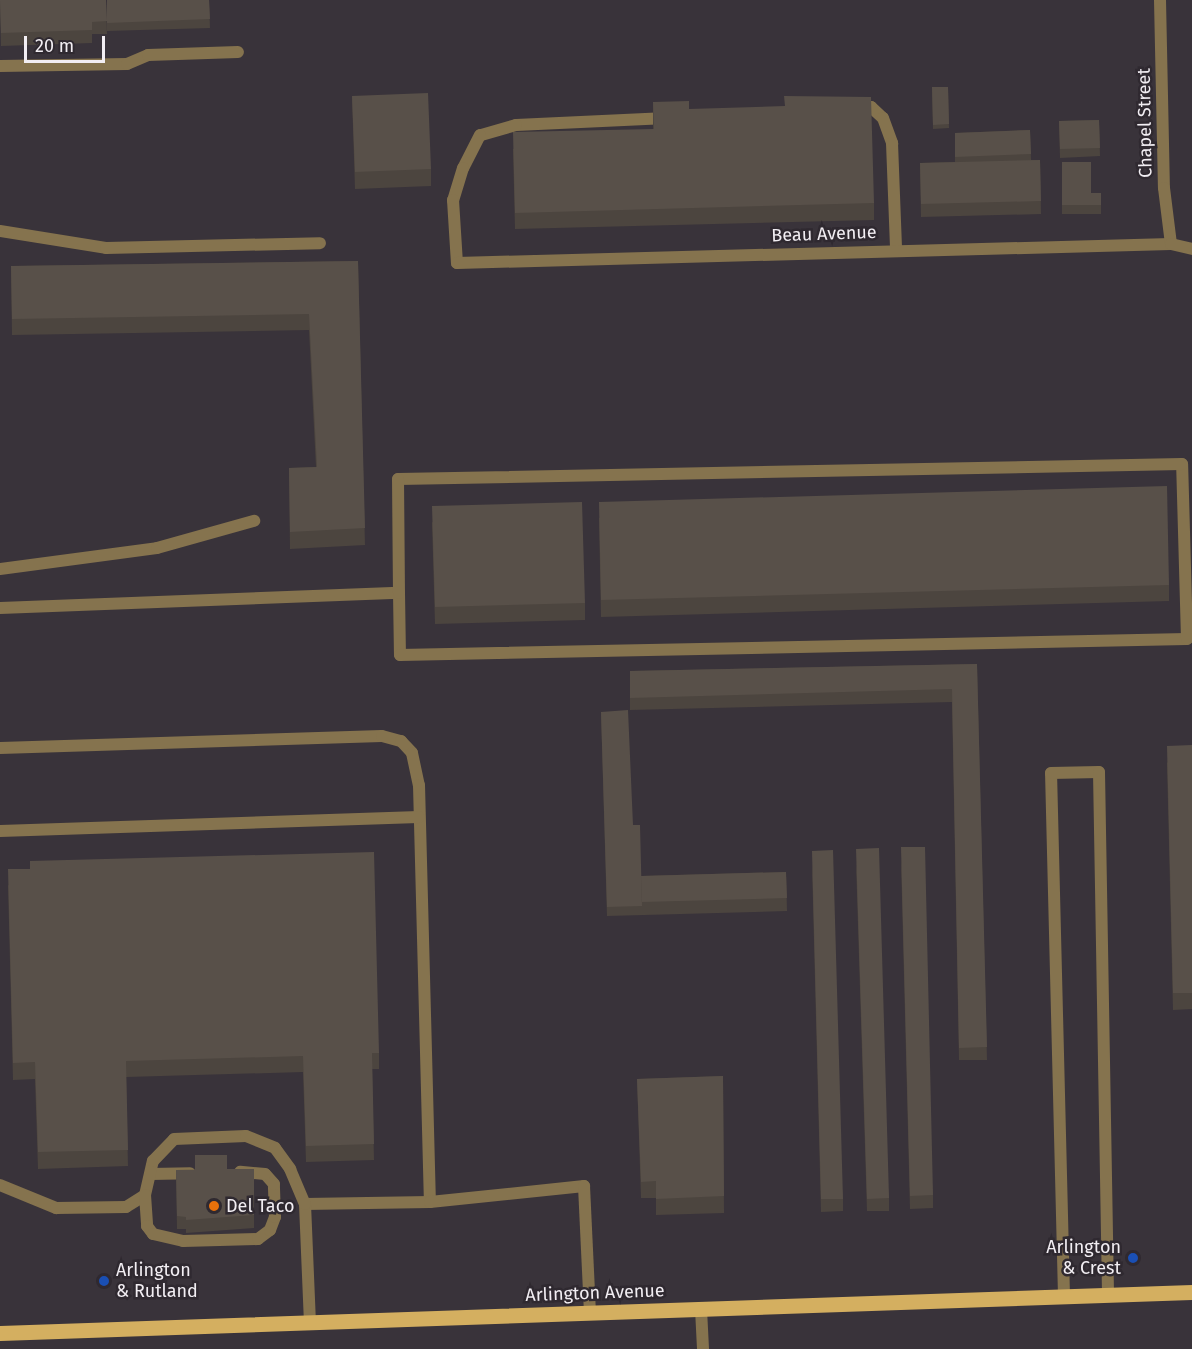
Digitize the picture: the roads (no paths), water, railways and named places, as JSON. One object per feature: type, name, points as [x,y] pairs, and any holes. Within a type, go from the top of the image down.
[{"type":"main road","name":"Arlington Avenue","points":[[0,1334],[1192,1292]]},
{"type":"street","name":"Chapel Street","points":[[1160,0],[1164,188],[1171,244]]},
{"type":"street","points":[[0,66],[127,64],[148,55],[238,52]]},
{"type":"street","points":[[835,109],[870,107],[883,118],[892,143],[896,249]]},
{"type":"street","name":"Beau Avenue","points":[[681,117],[516,125],[480,135],[463,168],[453,200],[457,263],[896,249],[1171,244],[1192,249]]},
{"type":"street","points":[[0,231],[106,248],[320,243]]},
{"type":"street","points":[[1182,464],[1187,639],[400,655],[399,593],[398,479],[1182,464]]},
{"type":"street","points":[[0,569],[157,548],[254,521]]},
{"type":"street","points":[[0,608],[399,593]]},
{"type":"street","points":[[0,747],[382,736],[401,741],[412,753],[419,785],[430,1202]]},
{"type":"street","points":[[1064,1296],[1051,773],[1099,772],[1108,1295]]},
{"type":"street","points":[[0,831],[419,817]]},
{"type":"street","points":[[227,1172],[265,1174],[274,1184],[275,1217],[270,1230],[258,1239],[183,1241],[153,1234],[147,1226],[145,1195],[153,1161],[174,1139],[246,1136],[275,1148],[290,1169],[305,1204],[310,1323]]},
{"type":"street","points":[[151,1174],[195,1173]]},
{"type":"street","points":[[0,1185],[69,1209],[126,1208],[145,1195]]},
{"type":"street","points":[[305,1204],[430,1202],[584,1186],[590,1313]]},
{"type":"street","points":[[701,1309],[703,1349]]},
{"type":"place","name":"Del Taco","points":[[214,1206]]},
{"type":"place","name":"Arlington & Crest","points":[[1133,1258]]},
{"type":"place","name":"Arlington & Rutland","points":[[104,1281]]}]
